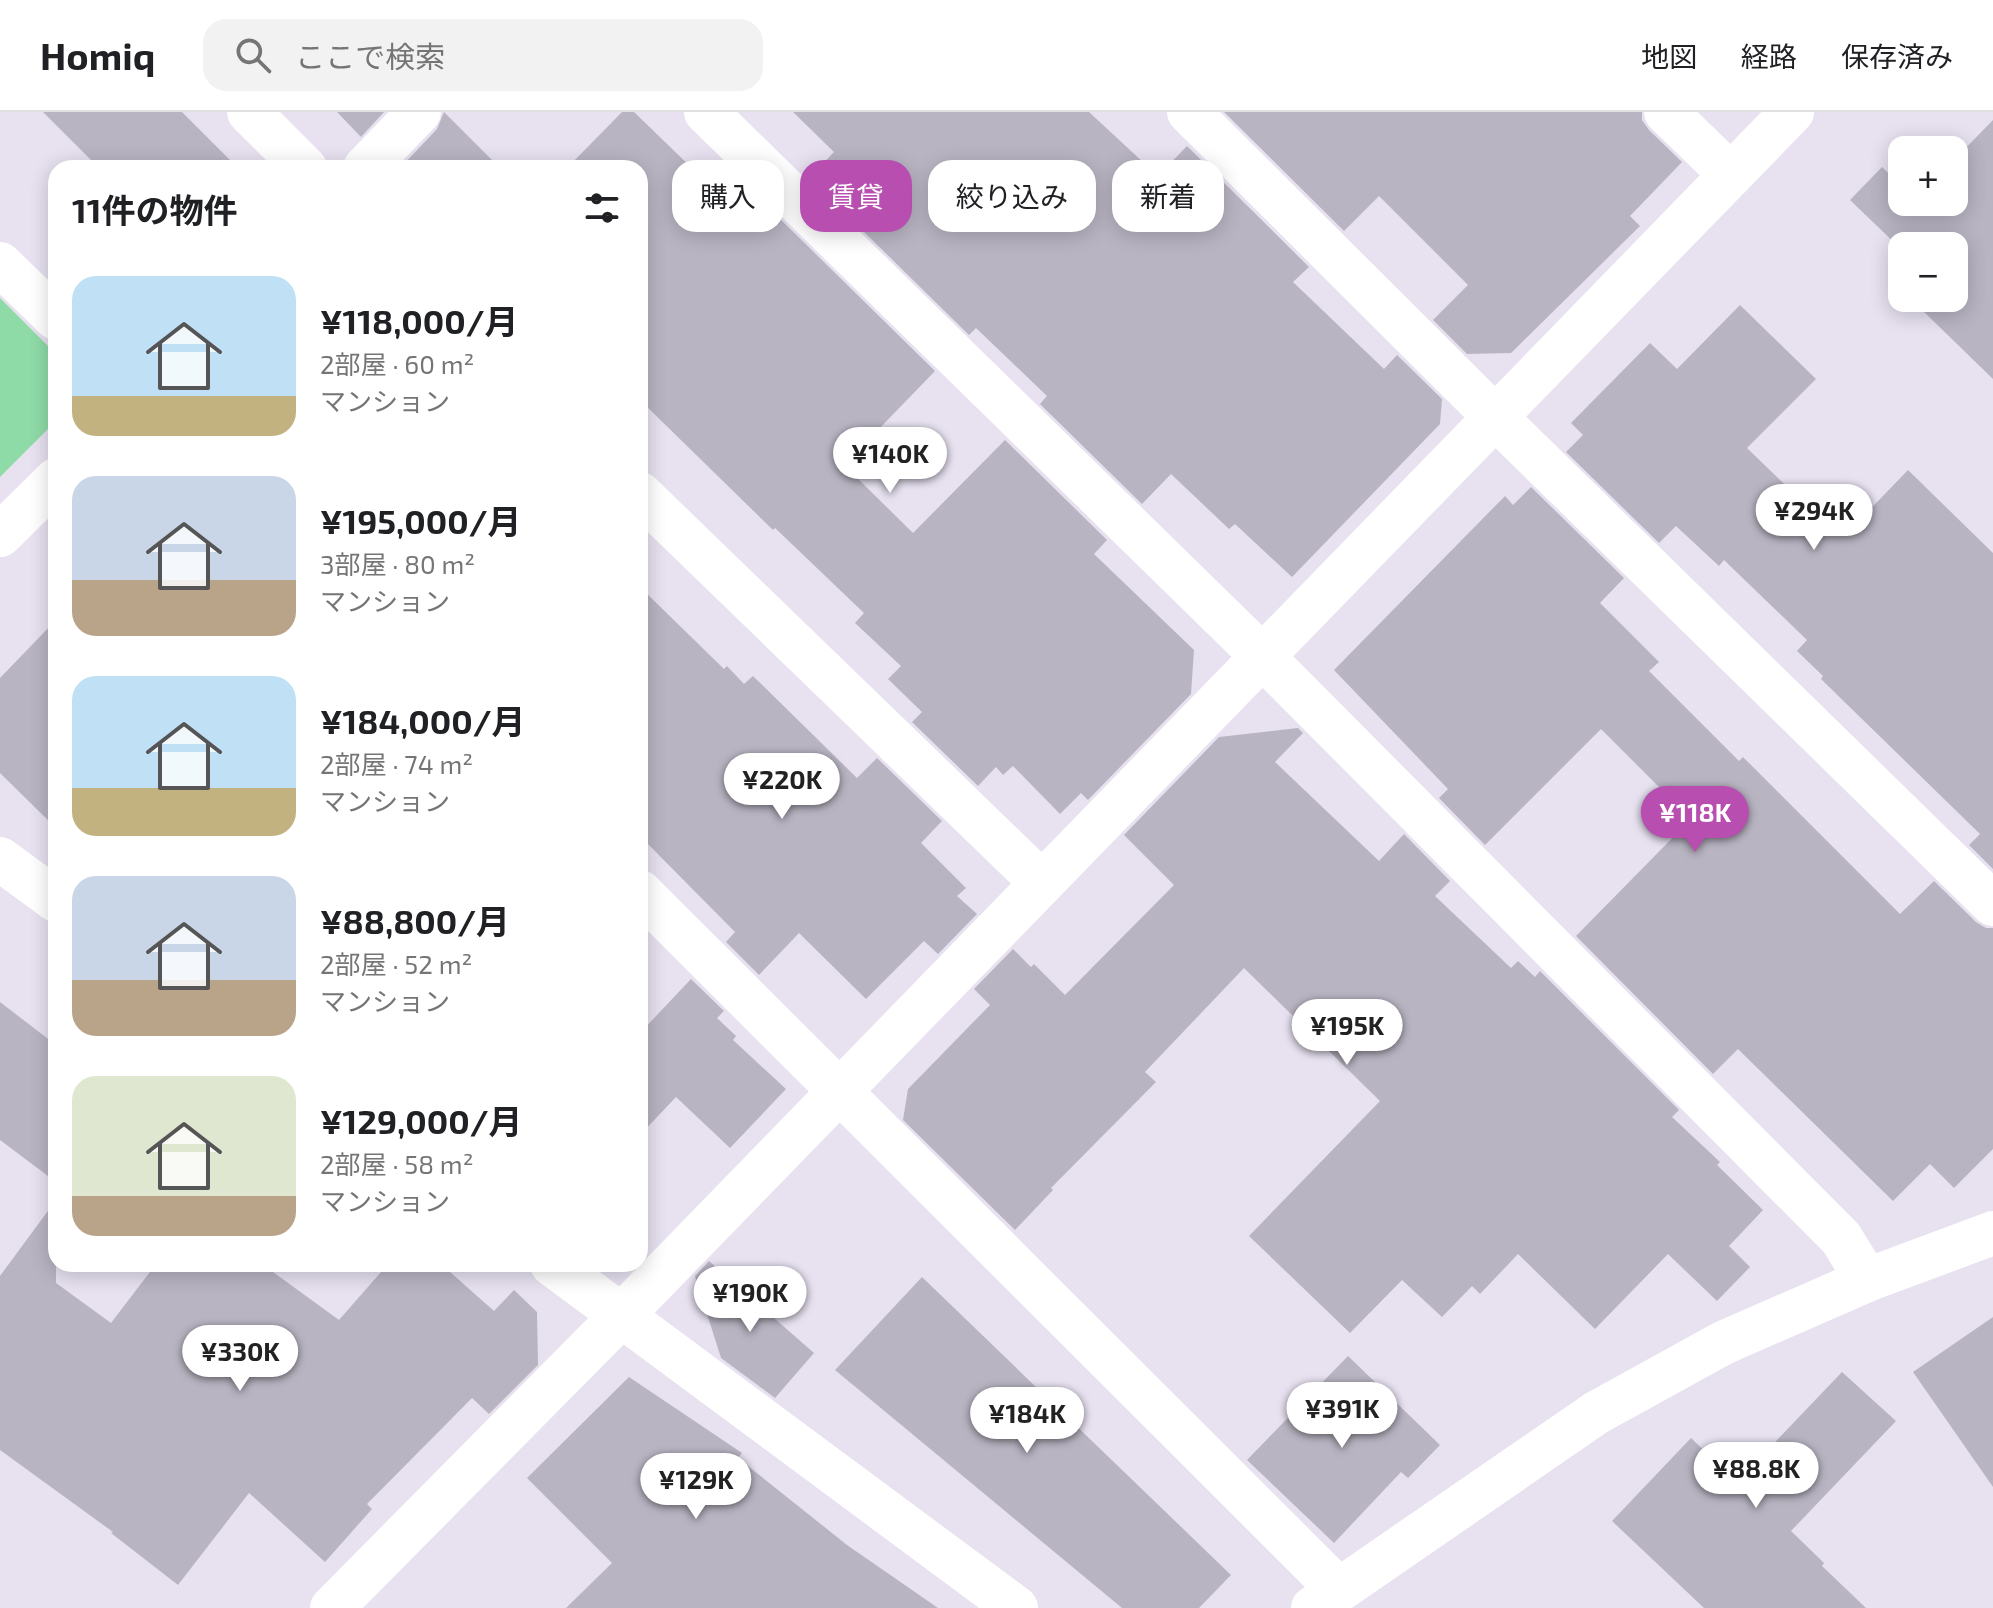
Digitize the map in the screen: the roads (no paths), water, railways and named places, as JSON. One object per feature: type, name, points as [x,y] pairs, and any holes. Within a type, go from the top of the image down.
[{"type":"street","points":[[249,112],[297,160]]},
{"type":"street","points":[[373,160],[419,112]]},
{"type":"street","points":[[706,112],[1263,657],[1841,1238],[1867,1280]]},
{"type":"street","points":[[1189,112],[1496,418],[1993,904]]},
{"type":"street","points":[[1666,112],[1731,175]]},
{"type":"street","points":[[332,1608],[622,1315],[1792,112]]},
{"type":"street","points":[[0,264],[48,310]]},
{"type":"street","points":[[0,535],[48,488]]},
{"type":"street","points":[[648,502],[1042,883]]},
{"type":"street","points":[[0,859],[48,894]]},
{"type":"street","points":[[648,900],[840,1090],[1325,1598],[1596,1413],[1723,1343],[1867,1280],[1993,1233]]},
{"type":"street","points":[[563,1272],[1016,1608]]}]
